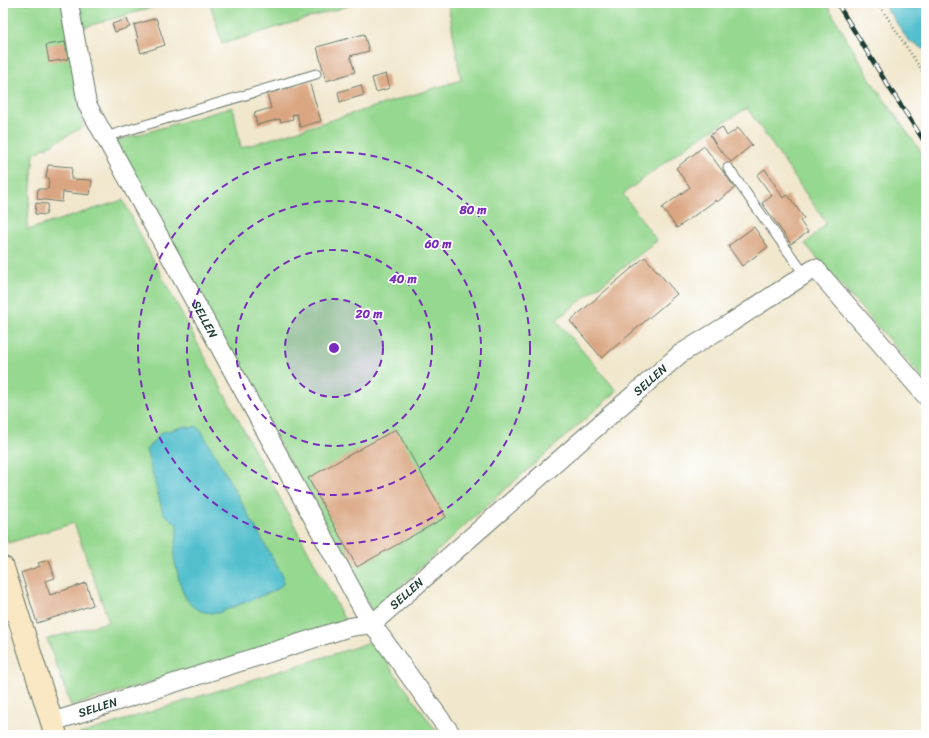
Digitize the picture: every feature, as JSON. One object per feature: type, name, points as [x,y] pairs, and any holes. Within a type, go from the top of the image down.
[{"type":"main road","points":[[3,568],[54,729]]},
{"type":"street","name":"SELLEN","points":[[69,3],[87,104],[372,624],[452,735]]},
{"type":"street","points":[[805,274],[815,268],[926,396]]},
{"type":"street","name":"SELLEN","points":[[54,729],[350,628],[372,624],[680,354],[805,274]]},
{"type":"lane","points":[[105,138],[316,74]]},
{"type":"lane","points":[[728,168],[805,274]]},
{"type":"path","points":[[878,3],[926,77]]},
{"type":"green space","points":[[3,3],[63,3],[83,127],[34,154],[27,230],[123,200],[151,256],[347,624],[71,706],[47,639],[109,622],[74,523],[8,543],[3,525]]},
{"type":"green space","points":[[77,3],[168,3],[81,28]]},
{"type":"green space","points":[[210,3],[358,3],[222,44]]},
{"type":"green space","points":[[448,3],[826,3],[872,82],[926,159],[926,382],[805,244],[826,223],[747,108],[691,143],[623,194],[657,241],[556,320],[617,391],[466,524],[373,613],[113,142],[233,107],[241,148],[461,80]]},
{"type":"green space","points":[[372,642],[439,735],[77,735]]},
{"type":"water","points":[[883,3],[926,3],[926,51],[908,40]]},
{"type":"water","points":[[186,426],[191,428],[196,426],[201,430],[283,576],[283,584],[276,590],[218,613],[201,611],[190,604],[186,599],[178,576],[174,557],[177,524],[163,513],[146,450],[160,433]]},
{"type":"building","points":[[156,18],[165,45],[141,53],[134,25]]},
{"type":"building","points":[[127,19],[130,27],[115,32],[112,24]]},
{"type":"building","points":[[364,34],[369,51],[350,56],[355,72],[326,81],[317,47]]},
{"type":"building","points":[[65,42],[68,59],[49,62],[46,45]]},
{"type":"building","points":[[386,74],[390,88],[376,92],[372,78]]},
{"type":"building","points":[[309,81],[321,121],[300,127],[297,114],[292,115],[293,119],[281,122],[280,119],[257,125],[254,113],[271,108],[267,94]]},
{"type":"building","points":[[361,85],[364,95],[340,102],[338,92]]},
{"type":"building","points":[[722,127],[727,136],[738,128],[752,145],[731,162],[716,145],[710,135]]},
{"type":"building","points":[[704,146],[735,188],[717,202],[716,200],[677,228],[662,208],[690,187],[676,168]]},
{"type":"building","points":[[48,165],[72,167],[71,179],[92,180],[90,195],[63,192],[62,202],[37,199],[38,189],[48,189],[49,178],[46,178]]},
{"type":"building","points":[[765,169],[783,198],[788,195],[804,218],[800,221],[808,232],[791,244],[762,203],[772,196],[757,175]]},
{"type":"building","points":[[36,203],[48,204],[46,215],[35,214]]},
{"type":"building","points":[[754,227],[768,247],[742,266],[728,246]]},
{"type":"building","points":[[645,257],[677,294],[602,358],[570,321]]},
{"type":"building","points":[[396,429],[446,517],[357,567],[308,478]]},
{"type":"building","points":[[49,560],[55,578],[45,581],[50,595],[86,583],[93,605],[37,623],[21,573],[40,566],[38,563]]},
{"type":"railway","points":[[837,3],[926,144]]}]
